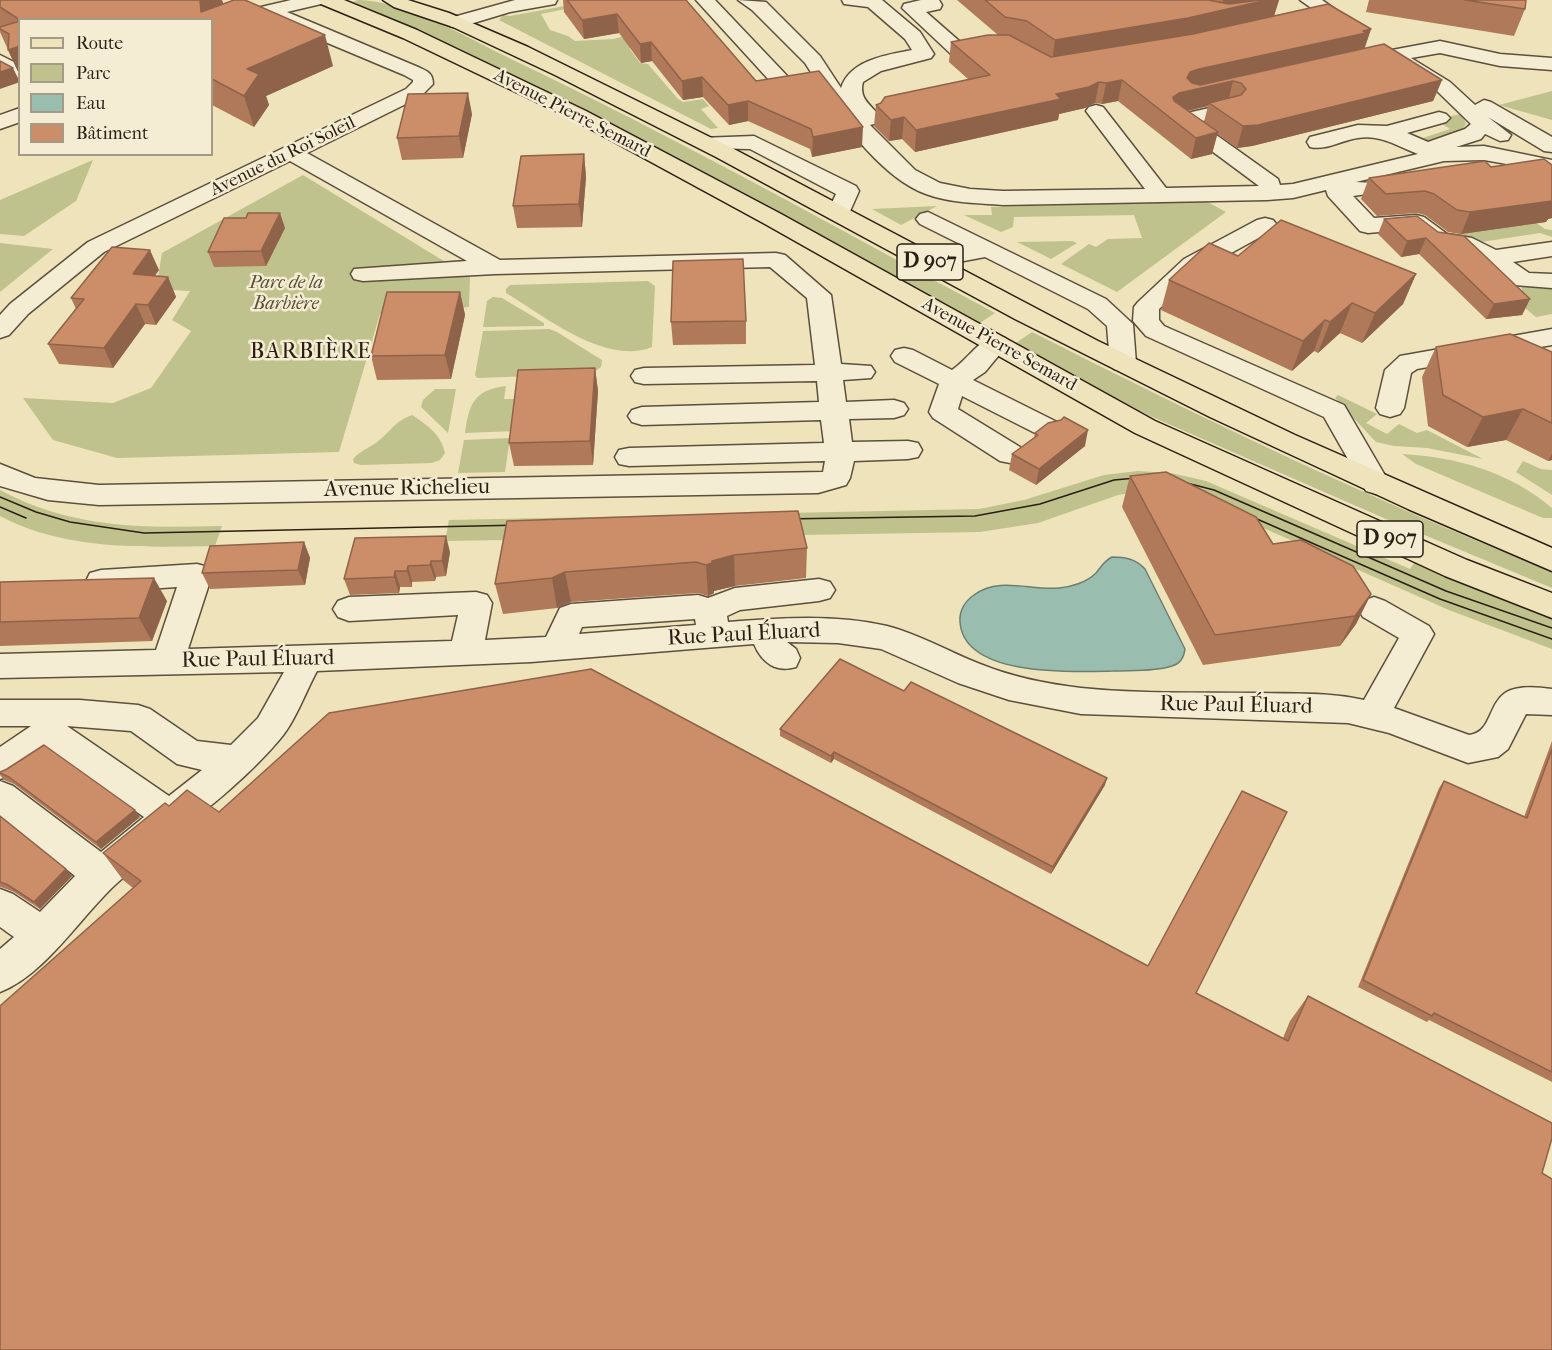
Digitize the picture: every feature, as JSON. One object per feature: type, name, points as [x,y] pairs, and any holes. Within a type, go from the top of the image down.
[{"type":"main road","name":"Avenue Pierre Semard","points":[[328,0],[410,34],[579,116],[773,219],[1145,427],[1456,568],[1552,606]]},
{"type":"main road","name":"Avenue Pierre Semard","points":[[386,0],[406,3],[457,22],[708,143],[1123,363],[1376,484],[1552,560]]},
{"type":"street","points":[[213,34],[268,10],[314,0]]},
{"type":"street","points":[[705,0],[787,88],[825,81]]},
{"type":"street","points":[[747,0],[759,6],[813,60],[844,109],[877,146],[907,175],[933,189],[970,196],[1003,198],[1267,194],[1293,191],[1444,154],[1484,153],[1547,159]]},
{"type":"street","points":[[851,0],[873,2],[913,36],[924,54]]},
{"type":"street","points":[[930,0],[933,5],[911,8],[969,50],[924,54],[866,70],[856,77],[852,86],[854,100],[920,171],[952,182],[987,187],[1030,189],[1292,183],[1473,134],[1483,124]]},
{"type":"street","points":[[457,22],[498,4],[541,1]]},
{"type":"street","points":[[1299,20],[1317,4],[1417,71],[1488,108],[1547,159]]},
{"type":"street","name":"Avenue du Roi Soleil","points":[[0,330],[20,309],[96,247],[413,93],[423,84],[423,76],[268,10]]},
{"type":"street","points":[[1333,67],[1391,54],[1440,47],[1500,60],[1552,64]]},
{"type":"street","points":[[1357,81],[1500,60]]},
{"type":"street","points":[[0,61],[18,73]]},
{"type":"street","points":[[1194,98],[1252,85]]},
{"type":"street","points":[[1443,86],[1483,124],[1547,159]]},
{"type":"street","points":[[1268,101],[1181,120],[1270,184]]},
{"type":"street","points":[[1095,111],[1155,186]]},
{"type":"street","points":[[0,123],[18,115]]},
{"type":"street","points":[[1318,142],[1358,131],[1386,132],[1439,118]]},
{"type":"street","points":[[1386,132],[1424,149],[1469,146],[1508,150],[1547,159]]},
{"type":"street","points":[[0,141],[18,133]]},
{"type":"street","points":[[291,153],[495,267]]},
{"type":"street","points":[[1552,190],[1526,171],[1501,166],[1439,171],[1373,181],[1368,188],[1336,191],[1368,226],[1416,222],[1441,240],[1464,243],[1492,258],[1523,280],[1552,281]]},
{"type":"street","points":[[928,219],[1097,304],[1120,324],[1123,363]]},
{"type":"street","points":[[1265,225],[1193,264],[1147,307],[1146,321],[1155,331],[1334,411],[1376,484]]},
{"type":"street","points":[[927,261],[988,249]]},
{"type":"street","points":[[1492,258],[1552,249]]},
{"type":"street","points":[[363,274],[495,267],[776,260],[819,295],[839,450]]},
{"type":"street","points":[[1390,408],[1398,370],[1409,362],[1552,337]]},
{"type":"street","points":[[996,343],[976,366],[954,381],[943,412],[1010,454]]},
{"type":"street","points":[[904,356],[1047,428]]},
{"type":"street","points":[[644,376],[862,372]]},
{"type":"street","points":[[642,416],[894,410]]},
{"type":"street","name":"Avenue Richelieu","points":[[0,474],[11,480],[57,492],[99,495],[818,483],[836,478],[839,450]]},
{"type":"street","points":[[629,457],[908,450]]},
{"type":"street","points":[[69,583],[197,575],[168,662]]},
{"type":"street","points":[[712,623],[735,598],[819,590]]},
{"type":"street","points":[[348,609],[476,603],[466,653]]},
{"type":"street","points":[[1372,716],[1418,634],[1374,609]]},
{"type":"street","name":"Rue Paul Éluard","points":[[0,666],[307,659],[557,648],[712,623],[765,631],[838,631],[886,638],[970,674],[1021,691],[1081,701],[1160,705],[1307,706],[1348,710],[1394,721],[1468,749],[1486,747],[1497,738],[1508,712],[1517,702],[1536,699],[1552,702]]},
{"type":"street","points":[[765,631],[772,648],[784,658]]},
{"type":"street","points":[[0,974],[43,936],[101,874],[169,815],[238,760],[270,728],[307,659]]},
{"type":"street","points":[[0,713],[80,713],[138,718],[189,754],[238,760]]},
{"type":"street","points":[[0,765],[49,732],[169,815]]},
{"type":"street","points":[[0,796],[101,874]]},
{"type":"street","points":[[0,906],[43,936]]},
{"type":"green space","points":[[358,0],[396,6],[437,22],[695,152],[995,313],[977,325],[824,239],[591,115],[353,2]]},
{"type":"green space","points":[[598,0],[610,0],[541,14],[550,30],[575,41],[613,39],[639,33],[647,43],[629,48],[640,63],[648,64],[683,102],[703,99],[709,106],[701,109],[718,128],[711,129],[499,20],[503,15],[510,16]]},
{"type":"green space","points":[[1552,91],[1552,120],[1499,105]]},
{"type":"green space","points":[[1461,114],[1466,123],[1461,133],[1424,141],[1420,139],[1450,129],[1439,122],[1442,118]]},
{"type":"green space","points":[[93,160],[76,201],[24,236],[0,234],[0,200]]},
{"type":"green space","name":"Parc de la Barbière","points":[[303,175],[470,277],[469,307],[380,314],[339,452],[117,458],[53,440],[23,398],[113,403],[151,388],[191,331],[172,320],[190,291],[156,289],[162,253]]},
{"type":"green space","points":[[1206,201],[1226,212],[1117,292],[1061,264],[1089,244],[1096,247],[1108,239],[1142,238],[1134,215],[1014,217],[1013,227],[1001,232],[964,215],[992,215],[991,207]]},
{"type":"green space","points":[[937,206],[901,225],[872,209]]},
{"type":"green space","points":[[1535,222],[1545,229],[1552,230],[1552,237],[1540,233],[1481,242],[1452,234]]},
{"type":"green space","points":[[1072,241],[1077,243],[1051,259],[1017,242]]},
{"type":"green space","points":[[0,243],[53,249],[0,292]]},
{"type":"green space","points":[[648,281],[655,286],[652,347],[634,351],[615,350],[576,336],[506,293],[510,285]]},
{"type":"green space","points":[[1521,285],[1552,286],[1552,314],[1536,317],[1513,298],[1523,295]]},
{"type":"green space","points":[[493,297],[502,298],[544,323],[544,326],[483,327],[487,301]]},
{"type":"green space","points":[[549,329],[602,360],[601,367],[591,374],[477,378],[475,375],[483,331]]},
{"type":"green space","points":[[1032,332],[1289,458],[1420,517],[1552,571],[1552,588],[1386,519],[1150,416],[1013,345]]},
{"type":"green space","points":[[506,386],[504,399],[519,399],[516,431],[465,433],[468,414],[475,400],[486,391]]},
{"type":"green space","points":[[435,389],[456,389],[448,433],[421,407],[423,400]]},
{"type":"green space","points":[[1338,395],[1377,414],[1366,423],[1387,434],[1399,424],[1417,433],[1427,430],[1483,459],[1427,448],[1394,446],[1376,442],[1335,398]]},
{"type":"green space","points":[[412,415],[437,435],[445,453],[440,460],[432,463],[361,465],[354,463],[353,459],[359,454],[377,442],[400,421]]},
{"type":"green space","points":[[510,438],[505,472],[458,473],[464,440]]},
{"type":"green space","points":[[1402,454],[1463,463],[1501,476],[1536,495],[1552,508],[1552,518],[1543,518],[1416,464]]},
{"type":"green space","points":[[1523,461],[1541,469],[1552,470],[1552,495],[1516,472]]},
{"type":"green space","points":[[1138,471],[1171,473],[1206,481],[1410,569],[1416,560],[1552,617],[1552,649],[1449,610],[1218,508],[1137,492],[1118,495],[1038,523],[980,532],[445,541],[449,520],[979,509],[1024,500],[1104,475]]},
{"type":"green space","points":[[0,490],[27,503],[81,519],[136,526],[222,526],[215,546],[160,547],[78,541],[51,536],[0,516]]},
{"type":"water","points":[[1112,557],[1130,559],[1145,569],[1185,649],[1183,657],[1177,664],[1150,670],[1049,671],[1000,662],[980,653],[966,640],[960,622],[962,610],[971,597],[984,589],[1004,585],[1048,588],[1069,586],[1092,576]]},
{"type":"building","points":[[0,0],[200,0],[201,12],[234,0],[245,0],[325,35],[247,69],[259,74],[244,96],[213,80],[213,18],[18,19],[0,7]]},
{"type":"building","points":[[567,0],[686,0],[756,81],[819,71],[863,127],[813,137],[811,129],[748,101],[728,105],[702,77],[682,81],[651,42],[640,44],[617,14],[582,20]]},
{"type":"building","points":[[985,0],[1208,0],[1229,4],[1267,0],[1188,18],[1055,40],[1027,21],[1005,17]]},
{"type":"building","points":[[1465,0],[1526,0],[1525,9]]},
{"type":"building","points":[[1328,4],[1371,29],[1363,31],[1366,33],[1199,69],[1190,72],[1187,78],[1192,83],[1200,85],[1384,44],[1442,80],[1258,125],[1243,126],[1209,103],[1241,95],[1246,89],[1241,83],[1233,81],[1179,93],[1173,97],[1174,101],[1218,132],[1196,138],[1122,80],[1099,82],[1089,87],[1056,94],[1061,99],[916,130],[904,117],[891,120],[876,105],[881,103],[885,97],[990,75],[951,42],[988,35],[1009,35],[1051,57],[1193,34]]},
{"type":"building","points":[[18,22],[18,47],[8,50],[9,34],[0,27]]},
{"type":"building","points":[[0,61],[13,68],[0,72]]},
{"type":"building","points":[[468,93],[459,136],[397,138],[408,94]]},
{"type":"building","points":[[584,154],[579,204],[513,206],[521,156]]},
{"type":"building","points":[[1544,159],[1552,165],[1552,201],[1470,212],[1457,210],[1434,194],[1425,191],[1386,194],[1369,178],[1485,161],[1491,167]]},
{"type":"building","points":[[248,213],[280,213],[261,251],[208,252],[224,218],[246,218]]},
{"type":"building","points":[[1417,216],[1438,232],[1464,236],[1530,299],[1494,304],[1426,238],[1407,241],[1384,219]]},
{"type":"building","points":[[1281,220],[1416,274],[1375,313],[1352,303],[1330,322],[1325,320],[1303,341],[1169,280],[1209,243],[1238,256]]},
{"type":"building","points":[[112,247],[150,250],[133,274],[168,277],[148,305],[136,304],[104,348],[48,344],[84,299],[71,298]]},
{"type":"building","points":[[743,259],[746,321],[671,322],[673,261]]},
{"type":"building","points":[[387,292],[460,292],[445,355],[371,356]]},
{"type":"building","points":[[1510,334],[1552,352],[1552,423],[1523,409],[1483,417],[1443,395],[1436,347]]},
{"type":"building","points":[[595,368],[590,441],[509,443],[518,370]]},
{"type":"building","points":[[1064,417],[1088,430],[1039,469],[1012,454],[1038,435],[1035,433],[1048,423]]},
{"type":"building","points":[[1166,472],[1256,517],[1273,544],[1301,540],[1353,566],[1371,594],[1355,616],[1215,635],[1130,476]]},
{"type":"building","points":[[798,511],[807,548],[734,555],[706,565],[696,562],[565,572],[552,578],[495,584],[507,521]]},
{"type":"building","points":[[446,536],[442,561],[431,561],[430,565],[408,566],[407,571],[395,571],[394,577],[344,579],[355,538]]},
{"type":"building","points":[[304,542],[298,570],[202,573],[210,546]]},
{"type":"building","points":[[154,578],[139,618],[0,622],[0,582]]},
{"type":"building","points":[[840,659],[904,691],[911,682],[1107,778],[1053,867],[834,752],[831,756],[780,729]]},
{"type":"building","points":[[591,669],[1148,966],[1242,791],[1287,812],[1196,993],[1288,1041],[1308,996],[1552,1123],[1552,1138],[1542,1173],[1552,1179],[1552,1350],[0,1350],[0,1006],[141,881],[103,853],[165,803],[169,806],[187,790],[219,812],[329,713]]},
{"type":"building","points":[[44,745],[135,810],[96,842],[9,777],[0,773]]},
{"type":"building","points":[[1552,749],[1552,1072],[1434,1013],[1432,1016],[1363,980],[1444,781],[1527,818]]},
{"type":"building","points":[[0,816],[66,869],[34,902],[0,882]]},
{"type":"tram line","points":[[783,519],[975,516],[1040,504],[1114,480],[1147,477]]},
{"type":"tram line","points":[[1171,479],[1214,490],[1446,591],[1552,628]]},
{"type":"tram line","points":[[0,497],[36,512],[70,522],[144,533],[523,525]]},
{"type":"tram line","points":[[0,507],[26,518]]},
{"type":"tram line","points":[[1241,512],[1440,599],[1552,639]]},
{"type":"district","name":"BARBIÈRE","points":[[311,353]]}]
